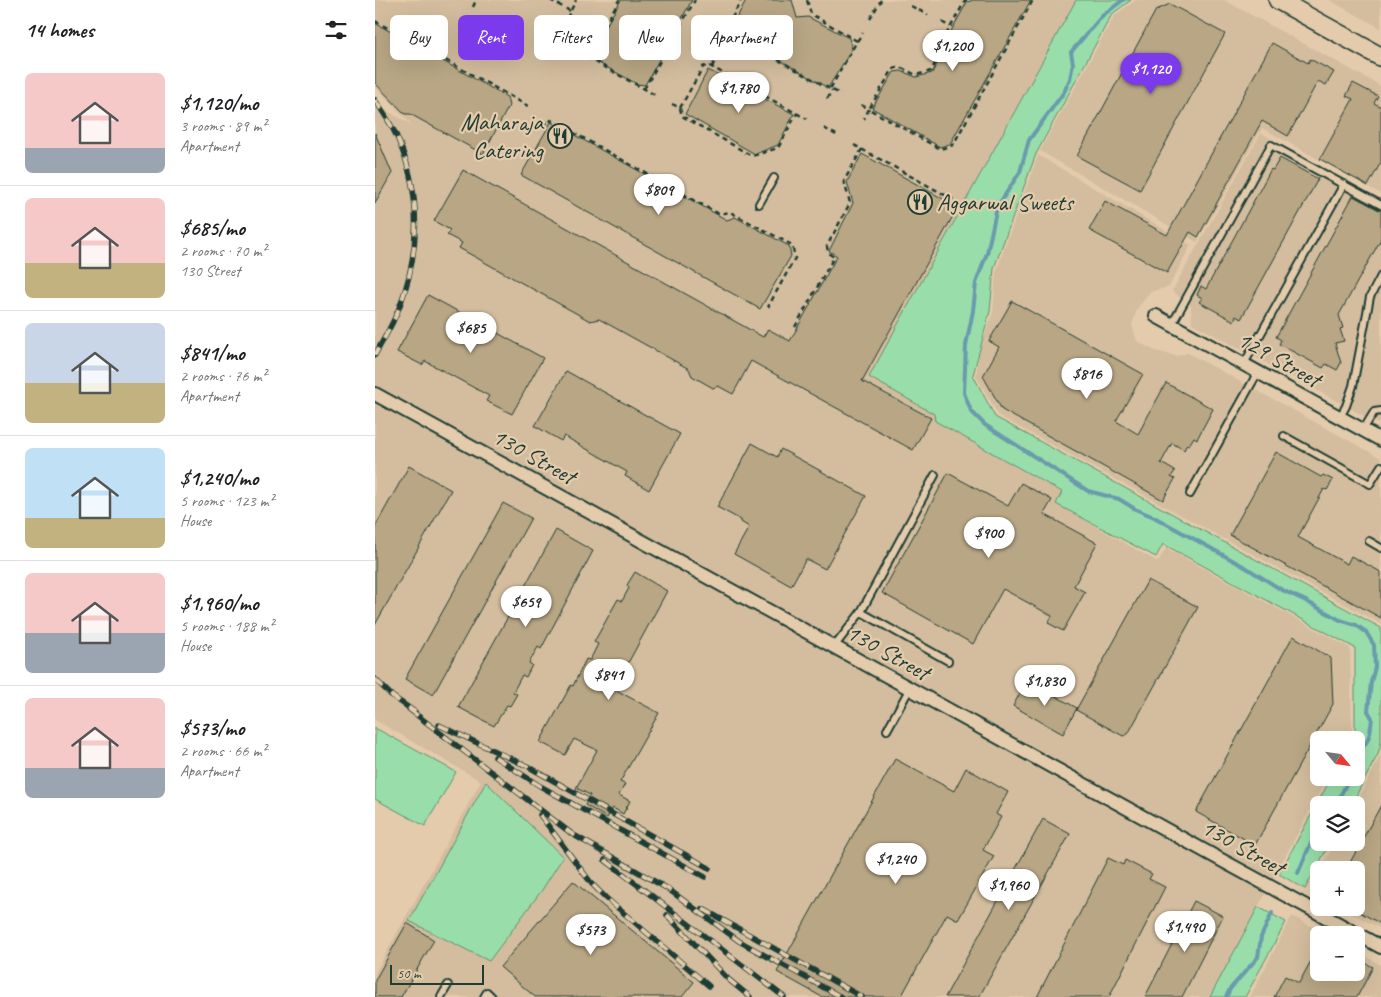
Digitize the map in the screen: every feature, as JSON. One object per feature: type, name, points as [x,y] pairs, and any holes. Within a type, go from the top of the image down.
[{"type":"main road","points":[[1278,0],[1381,57]]},
{"type":"street","name":"129 Street","points":[[1157,316],[1381,440]]},
{"type":"street","name":"130 Street","points":[[375,394],[1381,947]]},
{"type":"lane","points":[[1172,324],[1271,145],[1381,204]]},
{"type":"lane","points":[[759,204],[774,178]]},
{"type":"lane","points":[[1244,364],[1344,184]]},
{"type":"lane","points":[[1340,417],[1353,386],[1370,296],[1381,276]]},
{"type":"lane","points":[[1190,494],[1258,372]]},
{"type":"lane","points":[[1363,430],[1374,412],[1381,411]]},
{"type":"lane","points":[[1284,436],[1370,484],[1381,466]]},
{"type":"lane","points":[[834,647],[861,612],[935,475]]},
{"type":"lane","points":[[1369,541],[1381,548]]},
{"type":"lane","points":[[861,612],[948,661]]},
{"type":"lane","points":[[887,730],[909,688]]},
{"type":"lane","points":[[441,997],[448,985]]},
{"type":"lane","points":[[484,997],[487,992],[492,997]]},
{"type":"path","points":[[473,7],[477,0]]},
{"type":"path","points":[[550,0],[570,12]]},
{"type":"path","points":[[568,15],[576,0]]},
{"type":"path","points":[[609,18],[619,0]]},
{"type":"path","points":[[644,89],[695,0]]},
{"type":"path","points":[[734,15],[741,0]]},
{"type":"path","points":[[807,0],[811,14],[857,41]]},
{"type":"path","points":[[871,19],[881,0]]},
{"type":"path","points":[[864,119],[893,69],[900,67],[916,75],[931,71],[937,60],[936,53],[967,0]]},
{"type":"path","points":[[861,105],[940,149],[953,145],[1033,0]]},
{"type":"path","points":[[911,6],[928,15]]},
{"type":"path","points":[[375,21],[528,106]]},
{"type":"path","points":[[942,22],[950,27]]},
{"type":"path","points":[[827,99],[863,33]]},
{"type":"path","points":[[591,60],[655,95]]},
{"type":"path","points":[[712,67],[716,60]]},
{"type":"path","points":[[778,60],[841,94]]},
{"type":"path","points":[[797,113],[778,148],[752,156],[682,116],[680,108],[703,67],[708,65],[797,113],[807,119]]},
{"type":"path","points":[[672,104],[680,108]]},
{"type":"path","points":[[543,121],[548,124],[551,120],[719,214],[730,212],[792,245],[795,258],[768,307]]},
{"type":"path","points":[[824,128],[838,136]]},
{"type":"path","points":[[854,145],[955,201]]},
{"type":"path","points":[[795,327],[834,257],[828,253],[827,246],[850,203],[844,181],[862,149]]},
{"type":"shaded area","points":[[375,0],[1076,0],[869,377],[935,414],[935,421],[1062,493],[1056,504],[1158,562],[1166,548],[1350,648],[1352,730],[1310,731],[1310,786],[1323,786],[1317,796],[1310,796],[1310,810],[1210,997],[375,997],[375,973],[481,781],[375,720],[375,104],[412,125],[375,86]]},
{"type":"shaded area","points":[[1136,0],[1224,0],[1381,86],[1381,194],[1262,128],[1197,242],[1040,151],[1115,15]]},
{"type":"shaded area","points":[[1329,0],[1381,0],[1381,28]]},
{"type":"shaded area","points":[[1261,133],[1381,199],[1381,425],[1192,323],[1191,306],[1172,291]]},
{"type":"shaded area","points":[[1038,155],[1191,245],[1169,287],[1150,292],[1137,309],[1132,325],[1137,341],[1155,351],[1176,356],[1188,353],[1381,458],[1381,624],[999,416],[976,376],[980,349],[993,313],[996,272]]},
{"type":"shaded area","points":[[1381,755],[1381,929],[1356,916],[1365,916],[1365,861],[1325,861],[1331,851],[1365,851],[1365,796],[1360,796]]},
{"type":"shaded area","points":[[1292,916],[1310,926],[1310,981],[1365,981],[1365,956],[1381,965],[1381,997],[1250,997]]},
{"type":"green space","points":[[1076,0],[1131,0],[1112,14],[1036,154],[994,268],[990,311],[973,375],[995,417],[1381,628],[1381,742],[1378,754],[1365,779],[1365,731],[1355,731],[1355,648],[1163,544],[1156,557],[1056,504],[1062,492],[935,421],[934,414],[869,377]]},
{"type":"green space","points":[[375,728],[456,772],[425,826],[375,799]]},
{"type":"green space","points":[[486,782],[563,857],[542,890],[489,961],[409,921]]},
{"type":"green space","points":[[1327,786],[1361,786],[1356,796],[1321,796]]},
{"type":"green space","points":[[1310,817],[1310,851],[1326,851],[1320,861],[1310,861],[1310,880],[1305,889],[1279,874]]},
{"type":"green space","points":[[1258,907],[1286,922],[1245,997],[1210,997]]},
{"type":"building","points":[[621,0],[692,0],[681,20],[681,15],[619,15],[619,60],[659,60],[645,85],[637,84],[593,60],[609,60],[609,21]]},
{"type":"building","points":[[746,0],[792,0],[797,18],[808,17],[849,38],[852,49],[828,88],[780,60],[793,60],[793,15],[738,15]]},
{"type":"building","points":[[973,0],[1031,0],[950,144],[940,147],[872,108],[894,72],[901,71],[916,77],[932,73],[939,60],[938,55],[967,2]]},
{"type":"building","points":[[1170,4],[1225,34],[1140,190],[1077,156],[1156,10]]},
{"type":"building","points":[[375,23],[390,31],[390,60],[441,60],[507,97],[509,106],[483,154],[410,114],[405,114],[375,83]]},
{"type":"building","points":[[1272,43],[1308,63],[1310,59],[1334,72],[1326,85],[1318,81],[1288,136],[1262,121],[1198,237],[1190,232],[1167,273],[1089,230],[1105,201],[1167,235]]},
{"type":"building","points":[[708,70],[794,114],[778,145],[755,154],[685,114]]},
{"type":"building","points":[[1353,83],[1378,96],[1374,103],[1381,107],[1381,162],[1368,186],[1320,159],[1353,99],[1346,96]]},
{"type":"building","points":[[551,122],[727,220],[735,217],[789,246],[791,256],[760,309],[521,175]]},
{"type":"building","points":[[375,133],[392,173],[375,203]]},
{"type":"building","points":[[862,154],[958,207],[862,381],[931,418],[913,450],[751,361],[733,394],[718,386],[713,388],[692,376],[689,369],[599,319],[590,321],[459,248],[462,243],[447,235],[450,230],[434,221],[463,170],[763,337],[768,329],[790,341],[837,256],[829,251],[853,203],[847,182]]},
{"type":"building","points":[[1280,158],[1318,179],[1241,319],[1236,316],[1234,321],[1199,302],[1202,298],[1197,295],[1201,286],[1206,289],[1271,169],[1273,170]]},
{"type":"building","points":[[1353,196],[1381,211],[1381,239],[1339,315],[1343,328],[1340,329],[1344,341],[1335,343],[1341,363],[1337,370],[1326,364],[1323,368],[1279,344],[1281,340],[1276,337]]},
{"type":"building","points":[[428,295],[543,358],[512,414],[486,401],[489,396],[425,361],[422,365],[397,352]]},
{"type":"building","points":[[1012,301],[1143,374],[1116,421],[1138,434],[1166,383],[1213,409],[1197,439],[1194,437],[1184,450],[1172,443],[1161,463],[1175,471],[1171,477],[1175,479],[1163,500],[1002,410],[983,376],[999,347],[989,341]]},
{"type":"building","points":[[566,371],[680,434],[649,490],[625,476],[627,472],[564,436],[561,441],[535,426]]},
{"type":"building","points":[[752,443],[777,457],[781,449],[866,496],[825,569],[806,559],[791,586],[734,554],[749,527],[741,522],[741,520],[717,507]]},
{"type":"building","points":[[1276,452],[1321,477],[1323,475],[1333,480],[1327,490],[1324,489],[1298,537],[1347,564],[1351,556],[1381,572],[1381,618],[1230,535]]},
{"type":"building","points":[[409,466],[451,490],[375,625],[375,527]]},
{"type":"building","points":[[948,473],[1008,506],[1021,483],[1052,500],[1044,514],[1097,543],[1074,586],[1085,592],[1063,631],[1048,623],[1052,616],[1003,589],[973,644],[882,593]]},
{"type":"building","points":[[503,503],[531,518],[433,695],[405,679]]},
{"type":"building","points":[[556,530],[593,551],[541,649],[538,647],[529,663],[532,665],[526,677],[522,675],[513,692],[517,694],[510,706],[507,705],[494,726],[458,707]]},
{"type":"building","points":[[635,572],[667,591],[614,689],[659,713],[620,782],[625,784],[619,795],[630,801],[623,814],[613,808],[607,818],[585,805],[590,795],[576,788],[597,750],[574,739],[565,755],[540,742],[571,685],[573,686],[586,659],[590,660],[598,644],[594,642],[618,599],[622,601],[629,588],[627,585]]},
{"type":"building","points":[[1148,580],[1198,607],[1128,734],[1123,736],[1076,710]]},
{"type":"building","points":[[1293,636],[1331,658],[1333,704],[1318,731],[1310,731],[1310,746],[1255,845],[1196,812]]},
{"type":"building","points":[[1027,680],[1077,708],[1063,734],[1013,706]]},
{"type":"building","points":[[895,759],[954,791],[966,768],[1008,792],[996,814],[1001,817],[983,850],[994,856],[958,920],[947,914],[901,997],[822,997],[777,972]]},
{"type":"building","points":[[1381,805],[1381,924],[1365,915],[1365,861],[1351,861],[1356,851],[1365,851],[1365,835]]},
{"type":"building","points":[[1043,819],[1070,834],[979,997],[945,997]]},
{"type":"building","points":[[1108,858],[1123,865],[1125,860],[1152,874],[1149,879],[1165,887],[1109,997],[1037,997]]},
{"type":"building","points":[[573,881],[694,982],[682,997],[535,997],[500,967]]},
{"type":"building","points":[[1194,901],[1223,916],[1182,997],[1145,997]]},
{"type":"building","points":[[407,923],[434,940],[401,997],[375,997],[375,980]]},
{"type":"building","points":[[1310,963],[1310,981],[1365,981],[1365,963],[1373,967],[1357,997],[1274,997],[1285,976],[1299,983]]},
{"type":"waterway","points":[[1123,0],[1102,16],[1071,52],[1073,64],[1070,79],[1064,92],[1029,140],[1020,172],[997,207],[987,253],[976,283],[966,345],[964,393],[971,411],[985,425],[1088,491],[1119,499],[1245,567],[1282,590],[1340,620],[1356,625],[1366,632],[1374,645],[1375,667],[1371,682],[1368,711],[1372,718],[1370,733],[1365,744]]},
{"type":"waterway","points":[[1340,796],[1345,786]]},
{"type":"waterway","points":[[1298,873],[1310,845]]},
{"type":"waterway","points":[[1226,997],[1230,989],[1258,957],[1261,937],[1272,913]]},
{"type":"railway","points":[[375,100],[401,147],[408,167],[415,207],[414,248],[406,288],[394,320],[375,355]]},
{"type":"railway","points":[[375,679],[392,696],[415,712]]},
{"type":"railway","points":[[409,709],[572,834],[668,889],[739,941],[841,997]]},
{"type":"railway","points":[[439,725],[529,767],[709,868]]},
{"type":"railway","points":[[495,757],[540,786],[705,877]]},
{"type":"railway","points":[[540,815],[592,884],[709,986]]},
{"type":"railway","points":[[605,860],[784,997]]},
{"type":"railway","points":[[703,909],[862,997]]},
{"type":"railway","points":[[667,915],[728,979],[750,997]]},
{"type":"place","name":"Maharaja Catering","points":[[560,136]]},
{"type":"place","name":"Aggarwal Sweets","points":[[920,202]]}]
